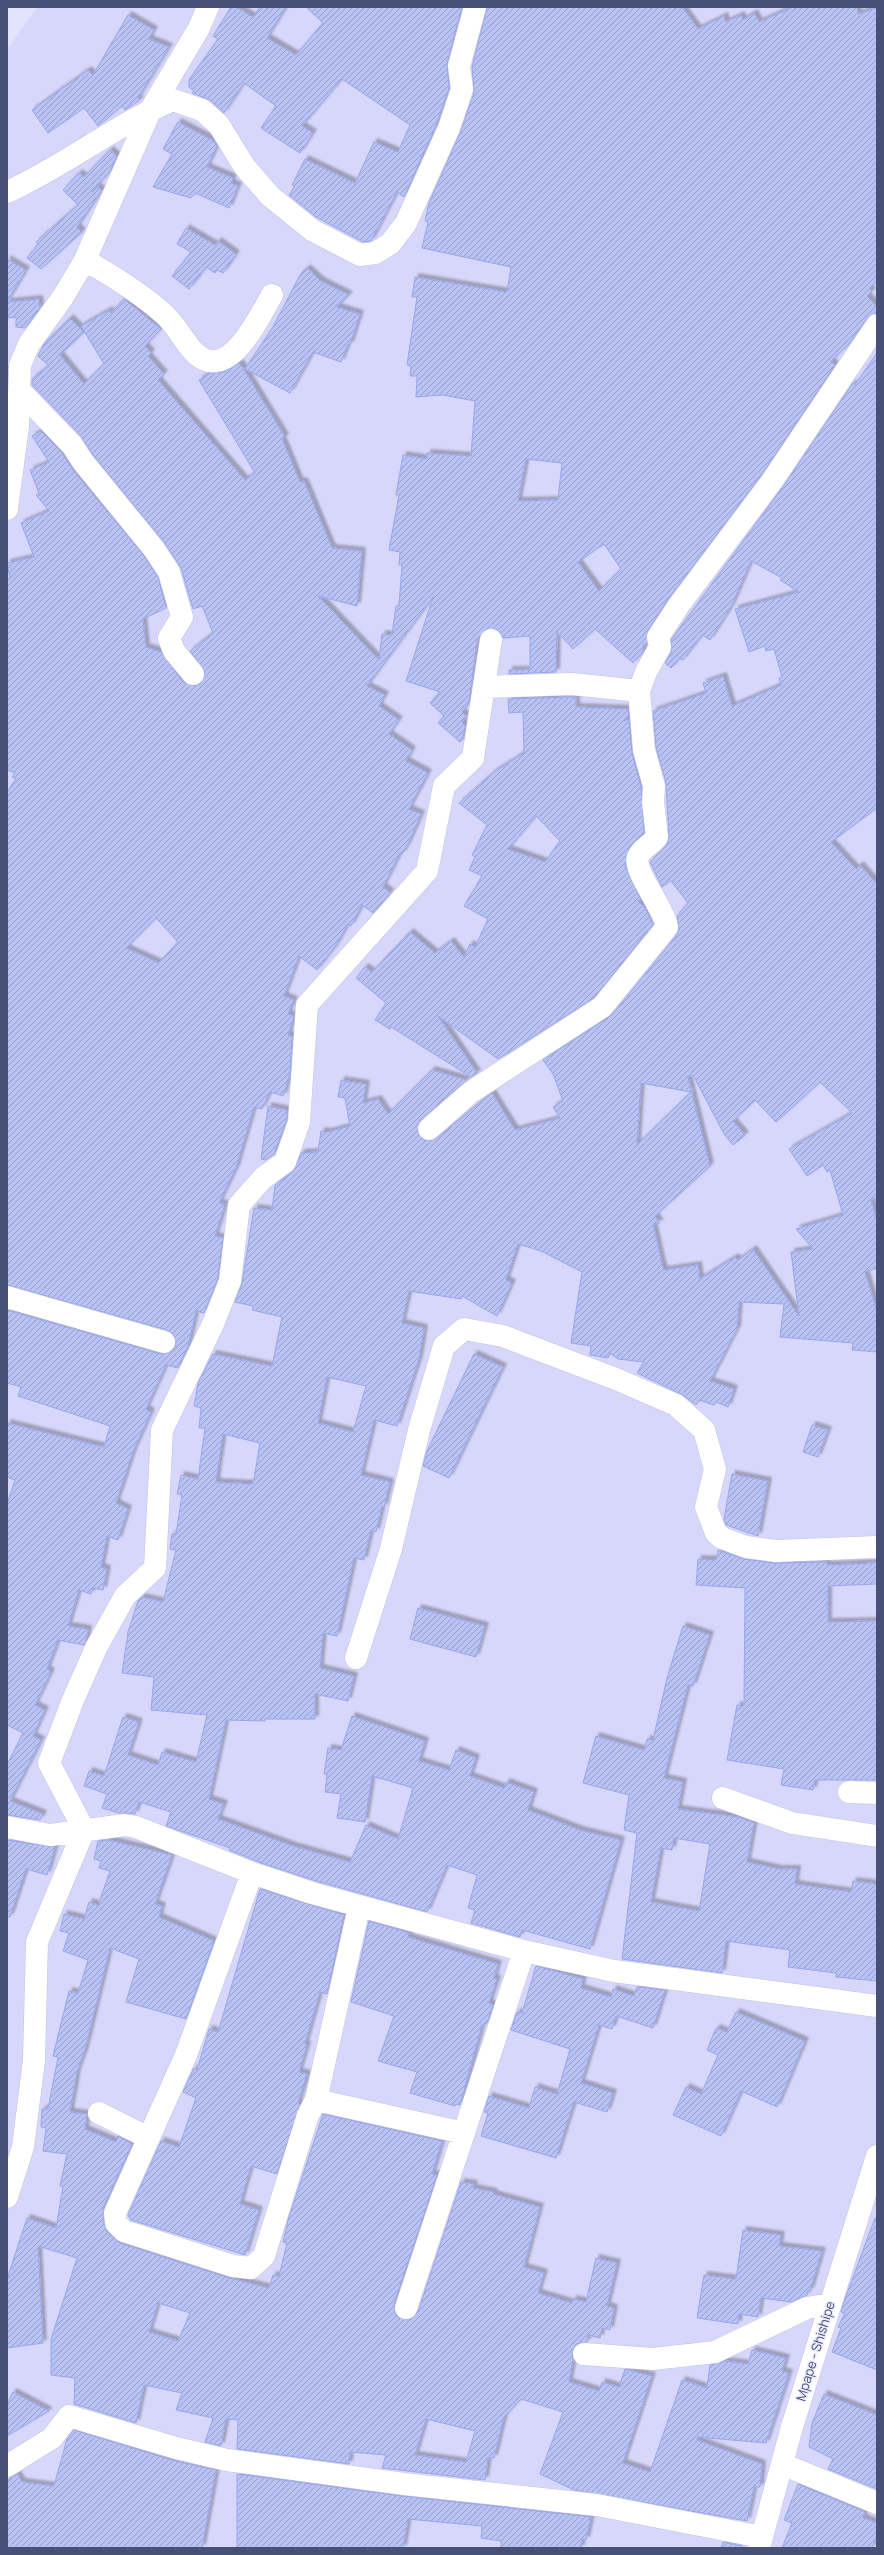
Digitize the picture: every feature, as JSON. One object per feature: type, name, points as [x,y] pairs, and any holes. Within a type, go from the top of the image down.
[{"type":"street","points":[[7,509],[18,426],[20,365],[29,344],[64,297],[85,260],[152,109],[199,28],[208,7]]},
{"type":"street","points":[[7,192],[42,176],[152,109],[172,100],[202,110],[219,125],[244,166],[270,196],[312,230],[360,255],[374,253],[390,244],[406,223],[449,128],[462,90],[459,66],[474,7]]},
{"type":"street","points":[[85,260],[153,304],[167,316],[193,351],[204,359],[214,362],[229,356],[248,336],[272,295]]},
{"type":"street","points":[[429,1130],[471,1092],[602,1007],[667,928],[665,919],[656,900],[637,867],[637,858],[643,848],[657,837],[653,802],[654,786],[644,750],[639,691],[646,672],[660,647],[658,637],[675,611],[772,481],[877,325]]},
{"type":"street","points":[[7,360],[29,344]]},
{"type":"street","points":[[20,391],[72,444],[83,462],[154,550],[169,572],[182,617],[170,638],[174,651],[192,674]]},
{"type":"street","points":[[84,1830],[49,1763],[96,1648],[125,1596],[155,1568],[162,1430],[213,1324],[230,1281],[240,1205],[263,1178],[285,1162],[299,1122],[308,1005],[427,870],[444,786],[473,758],[491,640]]},
{"type":"street","points":[[484,687],[572,684],[639,691]]},
{"type":"street","points":[[7,1297],[164,1342]]},
{"type":"street","points":[[356,1658],[391,1549],[419,1430],[444,1346],[464,1329],[503,1336],[616,1379],[676,1405],[704,1430],[715,1469],[706,1507],[716,1533],[722,1538],[738,1545],[776,1551],[877,1547]]},
{"type":"street","points":[[849,1792],[877,1793]]},
{"type":"street","points":[[723,1798],[792,1823],[877,1836]]},
{"type":"street","points":[[7,1827],[50,1835],[125,1825],[136,1827],[252,1873],[359,1907],[524,1951],[614,1971],[877,2006]]},
{"type":"street","points":[[7,2197],[23,2147],[34,2060],[37,1942],[84,1830]]},
{"type":"street","points":[[252,1873],[186,2055],[115,2213],[116,2223],[124,2230],[233,2266],[251,2268],[264,2256],[308,2115],[316,2100],[359,1907]]},
{"type":"street","points":[[406,2308],[524,1951]]},
{"type":"street","points":[[316,2100],[464,2133]]},
{"type":"street","points":[[99,2113],[149,2138]]},
{"type":"street","name":"Mpape - Shishipe","points":[[760,2543],[830,2304],[873,2182],[877,2156]]},
{"type":"street","points":[[584,2354],[653,2359],[715,2352],[807,2308],[830,2304]]},
{"type":"street","points":[[7,2466],[52,2438],[69,2416],[176,2448],[227,2460],[404,2484],[598,2505],[760,2543]]},
{"type":"street","points":[[782,2464],[877,2503]]},
{"type":"shaded area","points":[[37,7],[877,7],[877,2548],[7,2548],[7,50]]},
{"type":"building","points":[[231,7],[236,7],[253,17],[260,7],[286,7],[267,38],[296,55],[323,23],[306,7],[462,7],[447,63],[449,88],[437,123],[404,197],[397,192],[371,241],[363,242],[316,217],[289,195],[295,186],[292,185],[305,159],[355,183],[374,142],[398,152],[410,125],[342,79],[302,126],[313,133],[300,153],[261,128],[276,106],[244,83],[224,113],[210,100],[192,93],[194,91],[189,87],[189,80],[218,39],[213,36]]},
{"type":"building","points":[[487,7],[682,7],[698,29],[724,16],[726,22],[741,15],[743,20],[754,13],[759,22],[793,7],[857,7],[858,14],[877,8],[877,281],[869,288],[872,291],[867,296],[877,306],[877,313],[867,318],[849,344],[831,361],[835,365],[762,474],[669,598],[648,630],[647,645],[644,644],[642,653],[633,663],[595,629],[573,649],[557,632],[556,672],[509,674],[509,670],[530,670],[530,636],[503,638],[498,630],[486,629],[477,641],[469,703],[462,712],[466,716],[462,722],[465,725],[463,739],[460,742],[438,723],[444,716],[430,703],[440,692],[406,681],[433,597],[367,686],[385,695],[379,706],[399,720],[389,734],[412,750],[406,761],[428,773],[409,809],[421,814],[409,842],[402,854],[400,853],[383,887],[390,892],[387,897],[373,913],[362,905],[351,926],[348,924],[335,947],[317,970],[299,956],[284,996],[294,1000],[288,1014],[294,1016],[288,1035],[292,1036],[290,1074],[283,1096],[270,1092],[262,1109],[254,1107],[236,1168],[219,1203],[225,1204],[215,1236],[223,1238],[218,1278],[204,1313],[196,1311],[188,1346],[178,1368],[166,1365],[146,1409],[151,1412],[133,1452],[116,1503],[128,1509],[118,1540],[107,1536],[101,1567],[107,1569],[103,1590],[93,1588],[91,1594],[79,1590],[68,1626],[88,1629],[86,1641],[84,1645],[58,1640],[47,1669],[51,1672],[35,1705],[45,1710],[33,1736],[41,1740],[10,1801],[43,1814],[40,1820],[7,1815],[7,1765],[23,1733],[7,1725],[7,1504],[15,1480],[7,1477],[7,1423],[104,1447],[110,1426],[18,1396],[21,1387],[7,1383],[7,1310],[161,1354],[172,1351],[176,1345],[173,1334],[167,1330],[7,1285],[7,792],[16,779],[12,777],[15,773],[7,770],[7,580],[10,579],[7,563],[34,557],[21,523],[49,511],[36,495],[39,493],[30,470],[49,462],[32,436],[41,431],[62,453],[73,470],[144,556],[158,577],[166,608],[143,619],[146,647],[161,652],[183,682],[195,686],[201,683],[205,672],[190,651],[213,633],[202,606],[193,609],[181,568],[164,542],[93,455],[81,436],[32,385],[32,379],[49,366],[38,356],[44,344],[70,318],[84,332],[60,355],[84,384],[104,364],[81,326],[109,310],[111,313],[124,299],[161,329],[145,346],[151,353],[148,356],[164,374],[158,380],[245,480],[255,473],[199,380],[211,373],[223,372],[240,363],[285,437],[282,439],[300,482],[304,481],[332,548],[362,551],[357,606],[318,596],[379,660],[382,634],[392,635],[396,606],[399,606],[402,565],[399,565],[400,552],[389,550],[399,495],[396,495],[403,455],[427,459],[427,453],[471,456],[475,401],[442,395],[416,397],[417,376],[410,376],[411,366],[407,365],[417,297],[412,297],[415,277],[507,292],[511,267],[422,248],[428,222],[425,221],[429,203],[460,133],[474,93],[472,67]],"holes":[[[526,459],[562,463],[558,500],[518,501]],[[604,544],[621,569],[599,591],[578,562]],[[156,918],[178,942],[159,963],[126,948]]]},
{"type":"building","points":[[128,15],[154,30],[149,39],[169,47],[138,98],[140,100],[125,110],[122,106],[98,126],[84,108],[48,133],[32,110],[88,70],[93,75]]},
{"type":"building","points":[[178,122],[214,141],[217,146],[207,167],[233,178],[231,183],[238,186],[229,208],[195,193],[191,198],[153,187],[172,154],[163,149]]},
{"type":"building","points":[[110,150],[117,156],[110,171],[92,192],[98,187],[102,190],[77,227],[82,232],[41,269],[27,258],[38,244],[36,242],[78,205],[63,190],[79,173],[84,177]]},
{"type":"building","points":[[186,228],[215,245],[218,241],[236,254],[223,273],[217,270],[215,273],[206,267],[189,289],[172,276],[191,252],[177,244]]},
{"type":"building","points":[[7,259],[26,270],[7,302]]},
{"type":"building","points":[[307,268],[321,281],[349,295],[337,307],[360,314],[350,345],[348,344],[341,362],[313,352],[290,393],[245,369],[273,327],[300,275]]},
{"type":"building","points":[[39,299],[40,308],[25,328],[16,327],[16,317],[7,318],[7,302]]},
{"type":"building","points":[[877,353],[877,808],[831,842],[856,869],[860,865],[877,884],[877,1198],[871,1199],[877,1222],[877,1268],[865,1272],[877,1311],[877,1352],[852,1350],[853,1343],[780,1337],[784,1304],[739,1302],[737,1329],[710,1381],[734,1389],[728,1407],[716,1402],[714,1405],[699,1400],[696,1405],[681,1394],[637,1373],[644,1362],[618,1359],[610,1353],[608,1358],[590,1355],[591,1346],[571,1343],[582,1272],[541,1251],[518,1244],[506,1280],[512,1283],[497,1316],[462,1296],[461,1299],[409,1291],[402,1323],[424,1328],[419,1359],[397,1426],[374,1420],[361,1475],[390,1482],[384,1507],[382,1506],[376,1532],[371,1530],[364,1560],[354,1558],[337,1636],[323,1633],[320,1668],[354,1676],[348,1701],[315,1694],[315,1719],[265,1719],[265,1721],[226,1720],[209,1799],[224,1804],[218,1819],[293,1846],[350,1862],[366,1825],[398,1839],[413,1788],[372,1776],[365,1822],[337,1818],[341,1794],[325,1792],[327,1774],[324,1774],[328,1748],[341,1750],[352,1716],[425,1741],[419,1761],[449,1770],[456,1750],[476,1758],[470,1776],[504,1788],[506,1782],[534,1792],[528,1810],[580,1830],[621,1840],[590,1949],[522,1930],[520,1937],[471,1923],[475,1910],[468,1908],[477,1875],[447,1865],[427,1912],[316,1881],[261,1863],[229,1850],[230,1848],[166,1826],[171,1812],[139,1802],[135,1814],[119,1813],[102,1808],[107,1794],[84,1786],[89,1771],[104,1776],[123,1717],[139,1722],[128,1755],[158,1765],[162,1752],[196,1762],[207,1715],[151,1710],[154,1677],[122,1673],[128,1632],[138,1601],[142,1597],[163,1602],[176,1550],[170,1549],[172,1534],[176,1534],[182,1495],[177,1494],[181,1475],[198,1479],[205,1428],[199,1428],[201,1408],[194,1406],[198,1383],[213,1354],[272,1366],[282,1317],[252,1310],[253,1306],[235,1302],[242,1283],[254,1208],[272,1210],[275,1185],[293,1172],[301,1153],[318,1152],[321,1131],[328,1132],[350,1126],[345,1098],[338,1097],[341,1080],[366,1084],[363,1103],[378,1099],[388,1114],[432,1070],[467,1080],[420,1120],[417,1132],[425,1141],[437,1138],[492,1093],[515,1130],[560,1118],[553,1107],[563,1101],[553,1074],[543,1060],[612,1015],[677,935],[679,929],[677,916],[688,903],[671,881],[662,887],[650,862],[667,845],[669,836],[666,783],[656,748],[653,711],[706,693],[703,683],[723,676],[732,706],[781,685],[779,678],[782,677],[774,649],[766,651],[765,646],[749,652],[735,609],[799,592],[780,580],[782,578],[751,561],[731,607],[710,640],[702,635],[683,660],[680,658],[671,668],[665,663],[671,653],[671,640],[782,488],[853,383],[855,385]],"holes":[[[693,1075],[724,1134],[733,1145],[745,1135],[733,1121],[755,1100],[776,1122],[820,1082],[852,1113],[789,1149],[807,1176],[823,1165],[827,1172],[830,1170],[843,1215],[796,1229],[813,1249],[791,1252],[799,1316],[753,1249],[738,1260],[735,1257],[700,1279],[698,1265],[664,1270],[653,1224],[660,1223],[655,1216],[710,1166],[688,1077]],[[641,1083],[691,1092],[637,1145]],[[327,1377],[366,1386],[353,1432],[318,1423]],[[223,1434],[260,1443],[253,1484],[216,1482]]]},
{"type":"building","points":[[576,697],[576,707],[628,709],[629,716],[624,721],[629,719],[632,753],[641,787],[644,833],[629,848],[625,866],[641,900],[638,901],[645,908],[653,924],[594,998],[498,1059],[438,1016],[477,1073],[471,1077],[391,1027],[390,1029],[375,1020],[386,1003],[356,978],[365,967],[372,972],[410,932],[435,953],[451,941],[464,957],[470,944],[475,947],[488,919],[464,906],[482,876],[469,870],[475,857],[472,855],[487,825],[459,803],[494,772],[524,753],[523,712],[509,713],[508,699]],"holes":[[[536,816],[560,841],[545,862],[508,849]]]},
{"type":"building","points":[[268,1106],[287,1110],[287,1119],[274,1154],[266,1160],[261,1159]]},
{"type":"building","points":[[474,1354],[503,1367],[449,1478],[423,1466],[427,1451]]},
{"type":"building","points":[[812,1425],[828,1430],[818,1457],[803,1452]]},
{"type":"building","points":[[732,1474],[768,1481],[758,1536],[726,1525],[724,1519]]},
{"type":"building","points":[[718,1550],[744,1559],[774,1563],[827,1562],[827,1565],[877,1563],[877,1584],[828,1586],[828,1622],[877,1621],[877,1780],[815,1780],[813,1790],[781,1785],[784,1769],[727,1760],[737,1705],[744,1706],[745,1588],[696,1585],[698,1559],[716,1560]]},
{"type":"building","points":[[418,1608],[485,1626],[476,1657],[410,1639]]},
{"type":"building","points":[[683,1626],[710,1635],[693,1686],[688,1685],[664,1778],[683,1782],[678,1809],[738,1817],[754,1823],[747,1862],[779,1869],[797,1869],[795,1884],[851,1892],[853,1881],[877,1884],[877,1981],[836,1977],[836,1973],[788,1967],[790,1950],[726,1941],[722,1973],[622,1959],[637,1833],[624,1830],[629,1795],[583,1783],[596,1736],[644,1750],[647,1739],[653,1740],[667,1678]],"holes":[[[674,1838],[710,1844],[699,1911],[651,1902],[661,1848],[672,1850]]]},
{"type":"building","points":[[7,1840],[55,1847],[47,1875],[26,1869],[10,1917],[7,1917]]},
{"type":"building","points":[[108,1840],[172,1855],[155,1904],[162,1906],[159,1917],[214,1941],[186,2019],[126,2002],[139,1959],[110,1948],[85,2050],[77,2072],[70,2112],[87,2114],[85,2129],[116,2142],[118,2136],[132,2144],[103,2208],[104,2224],[107,2232],[120,2243],[229,2278],[269,2288],[273,2275],[279,2276],[287,2243],[283,2242],[288,2220],[323,2114],[442,2141],[432,2174],[437,2175],[394,2304],[396,2316],[408,2320],[418,2312],[461,2182],[474,2184],[473,2188],[494,2192],[493,2194],[540,2207],[524,2267],[544,2273],[538,2293],[572,2303],[573,2299],[586,2302],[596,2258],[617,2263],[607,2306],[614,2308],[610,2330],[602,2328],[600,2338],[588,2335],[587,2342],[576,2344],[572,2353],[573,2360],[569,2382],[599,2391],[602,2382],[619,2387],[625,2369],[652,2376],[623,2463],[650,2472],[682,2380],[707,2388],[710,2365],[725,2361],[748,2364],[752,2350],[786,2358],[782,2371],[789,2373],[766,2443],[697,2437],[697,2440],[762,2464],[760,2487],[754,2487],[747,2521],[574,2490],[540,2474],[563,2412],[521,2399],[504,2417],[494,2458],[488,2458],[485,2480],[382,2468],[386,2455],[350,2452],[349,2464],[237,2449],[238,2420],[226,2419],[221,2446],[205,2442],[213,2418],[176,2410],[182,2393],[144,2385],[136,2423],[74,2404],[75,2378],[51,2375],[51,2339],[77,2258],[38,2246],[43,2343],[7,2348],[7,2279],[27,2218],[56,2228],[63,2186],[60,2186],[67,2154],[43,2151],[46,2128],[41,2127],[42,2109],[48,2109],[58,2057],[53,2056],[69,1991],[78,1993],[88,1960],[63,1951],[69,1933],[60,1931],[64,1914],[84,1919],[89,1902],[98,1905],[110,1871],[99,1868],[101,1861],[94,1859],[98,1841]],"holes":[[[158,2303],[190,2313],[178,2341],[149,2332]],[[426,2419],[475,2431],[466,2462],[415,2455]]]},
{"type":"building","points":[[260,1889],[344,1915],[327,1994],[320,1992],[305,2044],[307,2045],[299,2072],[307,2074],[298,2103],[300,2104],[277,2174],[251,2166],[240,2204],[259,2210],[245,2255],[131,2220],[128,2215],[161,2141],[179,2147],[196,2098],[183,2092],[194,2068],[197,2070],[209,2029],[218,2032]]},
{"type":"building","points":[[369,1921],[409,1933],[408,1937],[498,1964],[494,1978],[497,1979],[489,2003],[493,2005],[487,2023],[482,2025],[460,2105],[455,2104],[455,2106],[410,2093],[417,2072],[378,2061],[394,2016],[351,2002]]},
{"type":"building","points":[[536,1966],[583,1979],[581,1988],[611,1997],[613,1989],[634,1996],[637,1987],[665,1990],[653,2028],[616,2016],[612,2029],[599,2025],[581,2083],[613,2093],[607,2112],[574,2102],[556,2158],[481,2136],[488,2113],[484,2112],[489,2096],[529,2108],[535,2087],[557,2094],[570,2049],[511,2030],[517,2012],[522,2013]]},
{"type":"building","points":[[736,2012],[805,2041],[777,2107],[741,2091],[721,2136],[673,2115],[686,2087],[701,2094],[718,2055],[707,2050],[716,2028],[727,2032]]},
{"type":"building","points":[[875,2218],[877,2219],[877,2370],[832,2352],[841,2328],[838,2327],[845,2313],[841,2312],[846,2296]]},
{"type":"building","points":[[743,2230],[781,2235],[779,2246],[822,2251],[810,2291],[808,2290],[807,2295],[791,2302],[761,2298],[758,2317],[739,2314],[738,2324],[697,2318],[704,2275],[736,2279]]},
{"type":"building","points":[[13,2392],[49,2411],[7,2436],[7,2404]]},
{"type":"building","points":[[824,2394],[877,2415],[877,2489],[828,2469],[833,2459],[809,2447],[812,2423]]},
{"type":"building","points":[[74,2430],[172,2460],[216,2470],[202,2548],[7,2548],[7,2481],[17,2474],[22,2482],[54,2486],[67,2439]]},
{"type":"building","points":[[237,2474],[402,2496],[591,2517],[586,2540],[582,2539],[581,2548],[501,2548],[501,2541],[481,2538],[482,2526],[408,2519],[403,2548],[237,2548]]},
{"type":"building","points":[[798,2484],[865,2512],[863,2518],[877,2523],[877,2534],[872,2548],[782,2548],[792,2523],[784,2520]]},
{"type":"building","points":[[723,2542],[742,2546],[741,2548],[721,2548]]}]
